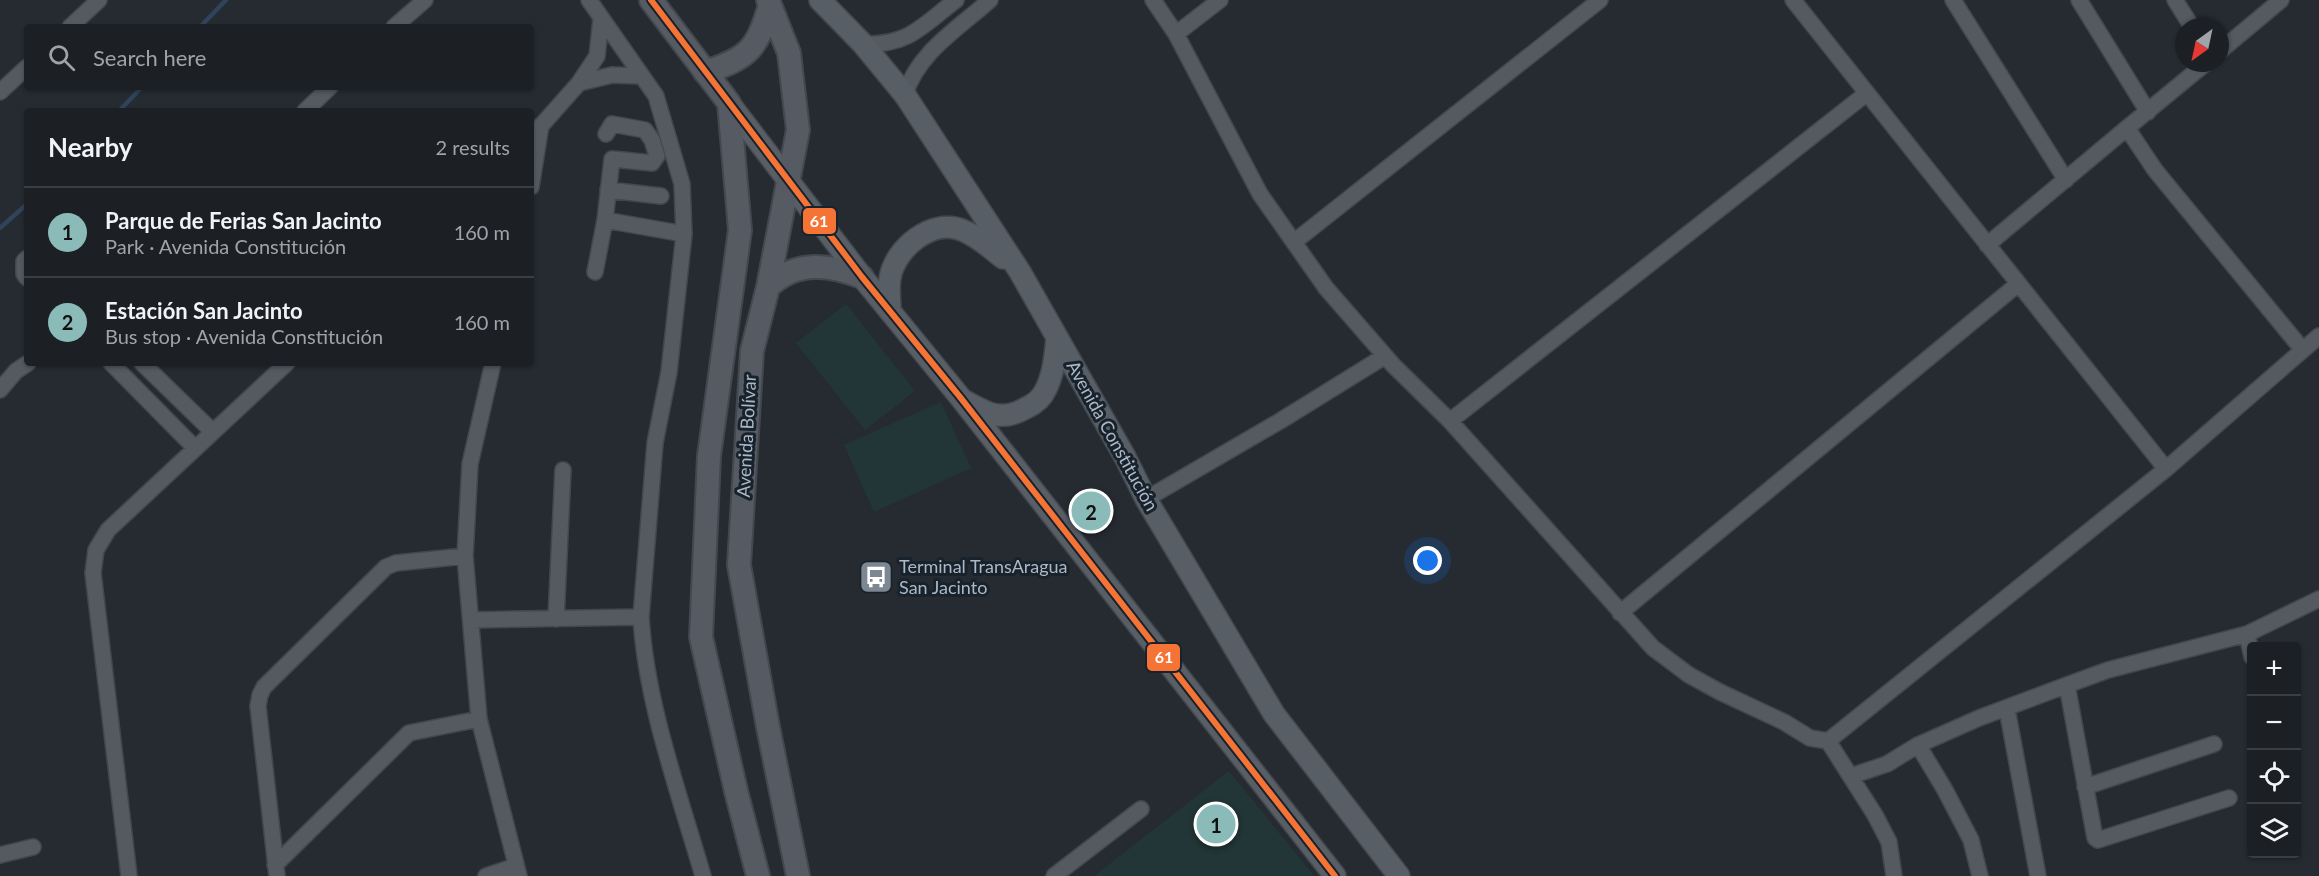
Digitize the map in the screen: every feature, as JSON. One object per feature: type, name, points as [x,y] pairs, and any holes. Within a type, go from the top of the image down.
[{"type":"main road","points":[[651,0],[729,103]]},
{"type":"main road","points":[[705,72],[744,56],[755,44],[763,28],[769,2]]},
{"type":"main road","name":"Avenida Bolívar","points":[[769,2],[789,53],[798,130],[768,287],[752,351],[738,565],[798,872]]},
{"type":"main road","name":"Avenida Bolívar","points":[[729,103],[740,230],[709,456],[700,637],[758,876]]},
{"type":"main road","points":[[768,287],[778,277],[798,270],[821,266],[838,267],[862,277]]},
{"type":"street","points":[[73,24],[99,0]]},
{"type":"street","points":[[397,24],[425,0]]},
{"type":"street","points":[[589,0],[656,96],[682,184],[684,234],[669,372],[655,443],[640,617],[657,717],[703,876]]},
{"type":"street","name":"Avenida Constitución","points":[[820,0],[863,44],[905,95],[1020,272],[1125,457],[1146,499],[1274,714],[1399,876]]},
{"type":"street","points":[[863,44],[884,45],[896,42],[911,34],[956,0]]},
{"type":"street","points":[[905,95],[914,71],[929,54],[990,0]]},
{"type":"street","points":[[1153,0],[1176,34],[1260,194],[1326,288],[1385,356],[1450,421],[1653,648],[1689,675],[1784,722],[1810,738],[1828,741],[1889,842],[1894,876]]},
{"type":"street","points":[[1176,34],[1220,0]]},
{"type":"street","points":[[1294,242],[1600,0]]},
{"type":"street","points":[[1793,0],[2166,469]]},
{"type":"street","points":[[1953,0],[2066,180]]},
{"type":"street","points":[[2079,0],[2148,112]]},
{"type":"street","points":[[2175,0],[2186,18]]},
{"type":"street","points":[[2229,43],[2274,2]]},
{"type":"street","points":[[534,133],[579,83],[597,56],[601,19]]},
{"type":"street","points":[[0,92],[24,70]]},
{"type":"street","points":[[1987,245],[2195,72]]},
{"type":"street","points":[[579,83],[612,75],[641,76]]},
{"type":"street","points":[[308,108],[327,90]]},
{"type":"street","points":[[1450,421],[1867,93]]},
{"type":"street","points":[[729,103],[862,277],[960,397],[1335,876]]},
{"type":"street","points":[[595,272],[605,220],[612,159],[652,163],[657,156],[652,140],[645,130],[612,124],[606,134]]},
{"type":"street","points":[[534,170],[542,125]]},
{"type":"street","points":[[2127,128],[2155,170],[2302,349]]},
{"type":"street","points":[[608,190],[661,196]]},
{"type":"street","points":[[605,220],[684,234]]},
{"type":"street","points":[[890,310],[890,278],[895,264],[904,250],[924,233],[938,227],[960,229],[977,237],[1020,272]]},
{"type":"street","points":[[1620,613],[2018,284]]},
{"type":"street","points":[[1828,741],[2166,469],[2319,336]]},
{"type":"street","points":[[960,397],[984,412],[1000,416],[1015,415],[1036,403],[1046,389],[1053,367],[1057,338]]},
{"type":"street","points":[[1146,499],[1280,421],[1385,356]]},
{"type":"street","points":[[0,390],[16,371],[24,366]]},
{"type":"street","points":[[114,366],[195,448]]},
{"type":"street","points":[[145,366],[213,432]]},
{"type":"street","points":[[129,876],[93,573],[96,550],[108,530],[284,366]]},
{"type":"street","points":[[486,876],[518,871],[479,718],[465,556],[470,464],[493,366]]},
{"type":"street","points":[[556,619],[563,470]]},
{"type":"street","points":[[276,870],[258,706],[264,687],[386,567],[396,563],[465,556]]},
{"type":"street","points":[[1851,776],[1887,764],[1918,745],[1978,718],[2007,709],[2067,684],[2108,670],[2247,634],[2319,599]]},
{"type":"street","points":[[472,620],[640,617]]},
{"type":"street","points":[[2247,634],[2249,642]]},
{"type":"street","points":[[2067,684],[2095,838],[2098,840],[2229,798]]},
{"type":"street","points":[[2007,709],[2038,876]]},
{"type":"street","points":[[276,870],[409,733],[479,718]]},
{"type":"street","points":[[2085,787],[2214,744]]},
{"type":"street","points":[[1918,745],[1971,840],[1980,876]]},
{"type":"street","points":[[1054,876],[1142,809]]},
{"type":"street","points":[[0,855],[33,847]]},
{"type":"green space","points":[[846,304],[915,391],[865,430],[796,343]]},
{"type":"green space","points":[[941,402],[971,468],[874,512],[844,445]]},
{"type":"green space","points":[[1229,771],[1314,876],[1094,876]]},
{"type":"waterway","points":[[203,24],[226,0]]},
{"type":"waterway","points":[[122,108],[139,90]]},
{"type":"waterway","points":[[0,228],[24,207]]},
{"type":"transit line","name":"61","points":[[651,0],[862,277],[960,397],[1335,876]]},
{"type":"place","name":"Estación San Jacinto","points":[[1091,511]]},
{"type":"place","name":"Terminal TransAragua San Jacinto","points":[[876,577]]},
{"type":"place","name":"Parque de Ferias San Jacinto","points":[[1216,824]]}]
